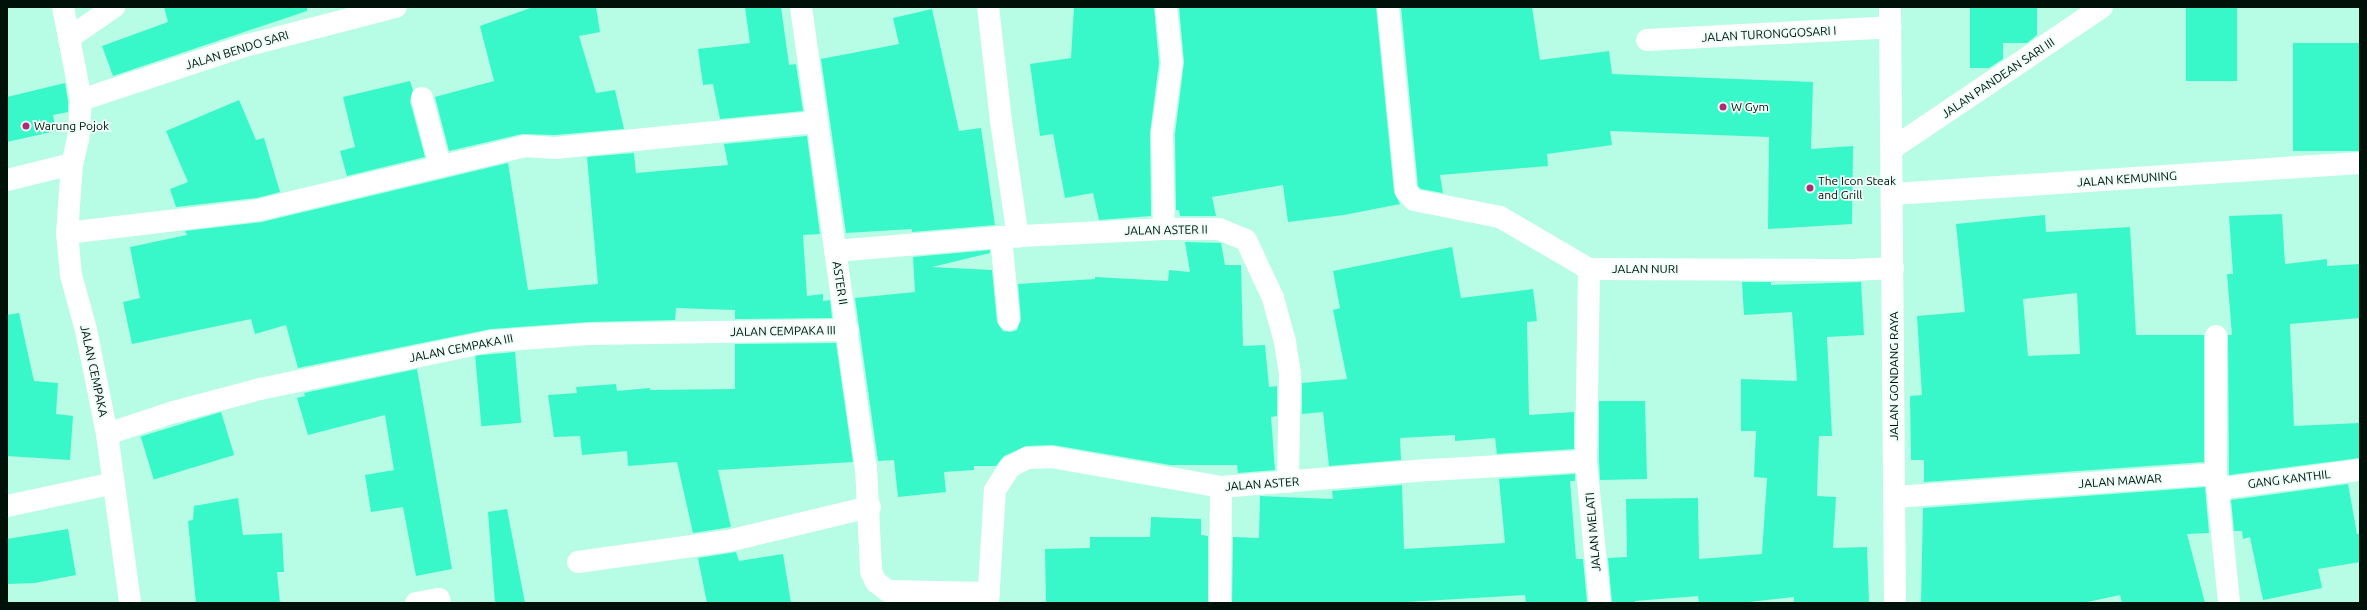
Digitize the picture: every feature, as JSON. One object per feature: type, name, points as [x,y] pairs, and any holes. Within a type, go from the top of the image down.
[{"type":"street","name":"JALAN CEMPAKA","points":[[63,7],[81,100],[78,139],[72,164],[67,233],[71,275],[86,330],[107,434],[130,603]]},
{"type":"street","points":[[69,38],[114,7]]},
{"type":"street","name":"JALAN BENDO SARI","points":[[81,100],[241,47],[396,7]]},
{"type":"street","name":"ASTER II","points":[[801,7],[835,251],[848,330],[866,467],[870,507],[871,571],[876,582],[888,591],[989,598]]},
{"type":"street","points":[[988,7],[1001,121],[1009,237],[1009,320]]},
{"type":"street","points":[[1164,229],[1162,133],[1172,63],[1166,7]]},
{"type":"street","points":[[1388,7],[1406,191],[1414,200],[1500,217],[1589,269],[1586,461]]},
{"type":"street","name":"JALAN PANDEAN SARI III","points":[[1893,148],[2102,7]]},
{"type":"street","name":"JALAN GONDANG RAYA","points":[[1890,17],[1893,148],[1895,603]]},
{"type":"street","name":"JALAN TURONGGOSARI I","points":[[1647,40],[1890,17]]},
{"type":"street","points":[[422,98],[440,166]]},
{"type":"street","points":[[67,233],[259,210],[525,146],[555,148],[817,122]]},
{"type":"street","name":"JALAN KEMUNING","points":[[1893,194],[2360,163]]},
{"type":"street","points":[[7,180],[72,164]]},
{"type":"street","name":"JALAN ASTER II","points":[[835,251],[1009,237],[1164,229],[1219,229],[1246,240],[1273,298],[1285,342],[1290,374],[1288,482]]},
{"type":"street","name":"JALAN NURI","points":[[1589,269],[1853,270],[1893,268]]},
{"type":"street","name":"JALAN CEMPAKA III","points":[[107,434],[174,412],[260,389],[492,340],[589,334],[848,330]]},
{"type":"street","points":[[2216,336],[2217,482],[2229,603]]},
{"type":"street","name":"JALAN ASTER","points":[[989,598],[995,490],[1004,473],[1018,462],[1035,457],[1051,457],[1221,487],[1430,470],[1586,461]]},
{"type":"street","name":"JALAN MELATI","points":[[1586,461],[1600,603]]},
{"type":"street","name":"GANG KANTHIL","points":[[2217,482],[2360,470]]},
{"type":"street","points":[[7,506],[114,482]]},
{"type":"street","name":"JALAN MAWAR","points":[[1895,497],[2217,482]]},
{"type":"street","points":[[1220,603],[1221,487]]},
{"type":"street","points":[[578,562],[728,541],[870,507]]},
{"type":"street","points":[[416,603],[439,599],[440,603]]},
{"type":"building","points":[[164,7],[307,7],[307,11],[113,76],[102,46],[168,22]]},
{"type":"building","points":[[533,7],[596,7],[600,32],[579,36],[596,93],[615,90],[624,129],[555,135],[522,134],[449,151],[435,97],[494,81],[480,26]]},
{"type":"building","points":[[745,7],[781,7],[789,65],[796,64],[803,111],[720,119],[713,84],[703,85],[698,49],[750,43]]},
{"type":"building","points":[[1074,7],[1154,7],[1159,63],[1150,133],[1151,216],[1099,220],[1093,193],[1065,198],[1053,134],[1040,136],[1030,64],[1071,58]]},
{"type":"building","points":[[1179,7],[1376,7],[1394,192],[1400,204],[1344,215],[1288,222],[1283,185],[1212,197],[1216,216],[1180,216],[1179,210],[1176,210],[1175,134],[1184,62]]},
{"type":"building","points":[[1401,7],[1532,7],[1540,60],[1609,51],[1612,74],[1813,82],[1811,149],[1853,146],[1852,224],[1768,229],[1769,137],[1610,131],[1612,145],[1547,154],[1548,166],[1440,175],[1443,193],[1421,189],[1418,186]]},
{"type":"building","points":[[1970,7],[2037,7],[2037,35],[2027,43],[2003,43],[2003,59],[1989,68],[1970,68]]},
{"type":"building","points":[[2186,7],[2237,7],[2237,81],[2186,81]]},
{"type":"building","points":[[932,9],[959,131],[981,128],[995,225],[912,232],[912,229],[846,233],[821,59],[899,44],[893,18]]},
{"type":"building","points":[[2293,43],[2360,43],[2360,151],[2293,151]]},
{"type":"building","points":[[410,81],[413,90],[410,101],[425,157],[347,176],[340,151],[355,147],[343,97]]},
{"type":"building","points":[[65,83],[68,112],[53,115],[56,131],[7,142],[7,97]]},
{"type":"building","points":[[239,100],[256,140],[264,138],[280,192],[257,198],[176,207],[170,189],[188,182],[166,131]]},
{"type":"building","points":[[807,136],[820,234],[803,235],[807,296],[823,294],[823,301],[830,300],[832,318],[735,319],[735,310],[676,308],[675,320],[589,322],[491,329],[298,368],[286,325],[255,334],[251,319],[132,344],[123,302],[140,298],[130,247],[187,235],[185,231],[262,222],[508,163],[528,290],[598,284],[587,157],[634,153],[636,173],[728,165],[724,144]]},
{"type":"building","points":[[2282,214],[2285,264],[2327,259],[2327,266],[2360,264],[2360,318],[2290,324],[2294,426],[2360,423],[2360,458],[2229,475],[2228,335],[2232,335],[2227,274],[2233,274],[2229,216]]},
{"type":"building","points":[[2045,215],[2046,232],[2130,227],[2136,335],[2204,335],[2204,462],[1924,482],[1924,460],[1911,460],[1910,396],[1922,395],[1917,316],[1965,312],[1956,224]],"holes":[[[2077,293],[2080,354],[2028,356],[2023,299]]]},
{"type":"building","points":[[1185,242],[1221,243],[1225,265],[1241,265],[1243,346],[1265,345],[1269,387],[1277,386],[1277,416],[1271,417],[1275,470],[1238,473],[1237,465],[1170,465],[1053,445],[1026,446],[1004,456],[996,466],[974,466],[974,470],[944,472],[946,492],[898,497],[894,460],[878,461],[855,298],[915,292],[913,257],[990,250],[990,253],[932,267],[992,270],[997,322],[1003,331],[1011,332],[1017,330],[1021,319],[1018,284],[1095,279],[1095,277],[1168,281],[1169,270],[1190,272]]},
{"type":"building","points":[[1452,247],[1461,298],[1533,289],[1537,321],[1527,322],[1529,415],[1574,412],[1574,449],[1497,454],[1495,438],[1455,441],[1455,435],[1400,438],[1401,460],[1329,466],[1323,412],[1302,414],[1302,383],[1347,379],[1333,310],[1340,308],[1333,271]]},
{"type":"building","points":[[1742,282],[1771,282],[1771,285],[1861,282],[1864,335],[1827,337],[1832,436],[1819,436],[1817,496],[1836,497],[1833,548],[1867,547],[1869,603],[1794,603],[1794,597],[1741,603],[1699,603],[1698,596],[1635,601],[1635,603],[1612,603],[1608,558],[1627,557],[1626,499],[1698,498],[1699,559],[1762,554],[1767,478],[1754,477],[1756,431],[1741,431],[1741,379],[1797,381],[1792,312],[1744,315]]},
{"type":"building","points":[[19,313],[34,381],[58,383],[56,414],[73,416],[70,460],[7,456],[7,315]]},
{"type":"building","points":[[836,343],[853,462],[718,470],[731,527],[693,533],[677,462],[628,466],[627,451],[582,455],[580,436],[554,437],[548,395],[577,393],[576,387],[616,384],[617,391],[650,388],[650,390],[735,389],[735,344]]},
{"type":"building","points":[[515,352],[521,423],[481,426],[475,355]]},
{"type":"building","points":[[417,369],[452,569],[416,576],[403,507],[371,512],[365,475],[394,470],[385,415],[308,435],[297,398],[305,396],[304,393]]},
{"type":"building","points":[[1599,401],[1645,401],[1647,479],[1600,480]]},
{"type":"building","points":[[221,412],[234,455],[154,480],[141,437]]},
{"type":"building","points":[[1575,474],[1575,481],[1570,481],[1576,559],[1583,559],[1587,602],[1526,603],[1525,595],[1390,603],[1232,603],[1233,537],[1259,538],[1260,496],[1333,499],[1332,491],[1402,485],[1404,549],[1505,543],[1499,479]]},
{"type":"building","points":[[2348,484],[2357,534],[2360,534],[2360,562],[2318,569],[2322,588],[2263,600],[2250,537],[2243,539],[2242,531],[2234,531],[2231,500]]},
{"type":"building","points":[[2205,487],[2209,533],[2187,534],[2205,603],[2122,603],[2120,595],[2083,603],[1921,603],[1923,508]]},
{"type":"building","points":[[238,498],[243,535],[282,533],[284,572],[277,572],[280,603],[196,603],[188,521],[193,520],[194,506]]},
{"type":"building","points":[[507,509],[525,603],[495,603],[488,512]]},
{"type":"building","points":[[1151,517],[1201,519],[1201,535],[1208,536],[1208,603],[1046,603],[1045,549],[1090,548],[1090,537],[1150,537]]},
{"type":"building","points":[[68,529],[76,575],[35,583],[7,584],[7,539]]},
{"type":"building","points":[[736,552],[739,561],[783,554],[791,603],[707,603],[698,558]]},
{"type":"place","name":"W Gym","points":[[1723,107]]},
{"type":"place","name":"Warung Pojok","points":[[26,126]]},
{"type":"place","name":"The Icon Steak and Grill","points":[[1810,188]]}]
